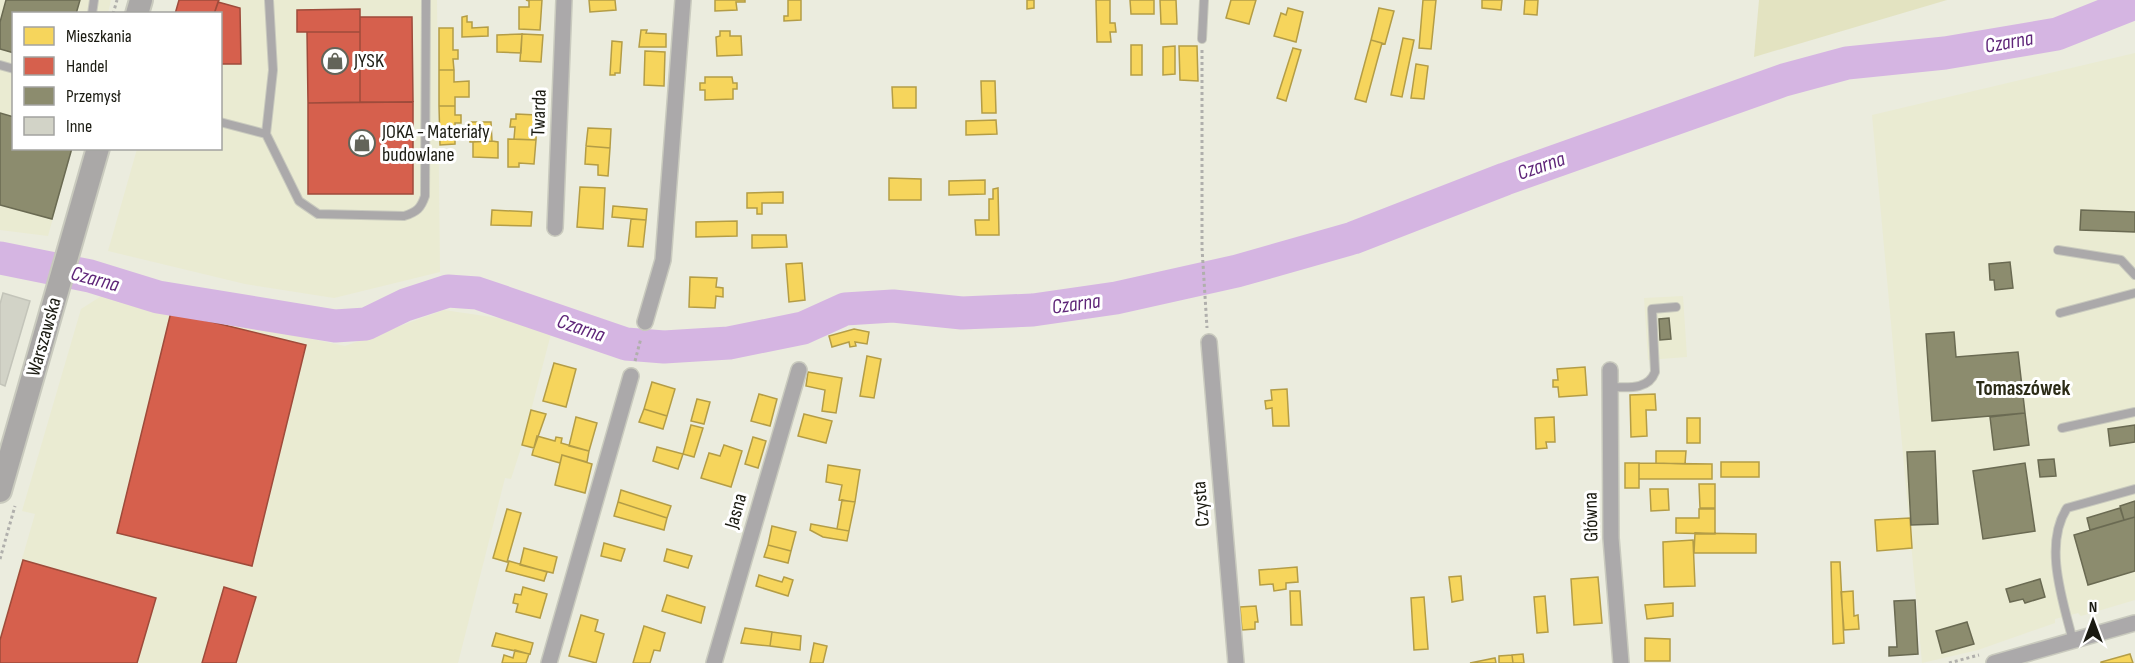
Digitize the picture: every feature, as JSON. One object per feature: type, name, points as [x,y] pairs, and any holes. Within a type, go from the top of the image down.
[{"type":"main road","name":"Warszawska","points":[[0,491],[97,150]]},
{"type":"street","name":"Twarda","points":[[555,228],[564,0]]},
{"type":"street","points":[[645,322],[663,260],[683,0]]},
{"type":"street","name":"Czysta","points":[[1209,342],[1236,663]]},
{"type":"street","name":"Jasna","points":[[714,663],[799,370]]},
{"type":"street","name":"Główna","points":[[1610,370],[1611,538],[1621,663]]},
{"type":"street","points":[[549,663],[631,376]]},
{"type":"street","points":[[1994,663],[2135,623]]},
{"type":"lane","points":[[269,0],[273,69],[266,134],[299,201],[318,213],[404,216],[415,213],[422,206],[425,196],[426,0]]},
{"type":"lane","points":[[1202,39],[1204,0]]},
{"type":"lane","points":[[222,123],[266,134]]},
{"type":"lane","points":[[2058,250],[2121,261],[2135,275]]},
{"type":"lane","points":[[2060,313],[2135,293]]},
{"type":"lane","points":[[1610,387],[1639,386],[1653,378],[1655,372],[1652,309],[1676,308]]},
{"type":"lane","points":[[2061,428],[2135,412]]},
{"type":"lane","points":[[2073,641],[2056,556],[2058,523],[2067,508],[2135,489]]},
{"type":"path","points":[[1202,39],[1202,248],[1209,342]]},
{"type":"path","points":[[631,376],[645,322]]},
{"type":"shaded area","points":[[0,0],[111,0],[108,12],[12,12],[12,150],[72,150],[48,236],[0,230]]},
{"type":"shaded area","points":[[179,0],[437,0],[440,272],[334,298],[245,284],[108,251],[137,150],[222,150],[222,12],[214,12]]},
{"type":"shaded area","points":[[1759,0],[1947,0],[1754,57]]},
{"type":"shaded area","points":[[2135,53],[2135,600],[2081,616],[2078,613],[2055,619],[2055,623],[1978,650],[1922,663],[1872,115]]},
{"type":"shaded area","points":[[103,295],[345,346],[444,310],[553,326],[522,445],[511,479],[505,478],[458,663],[0,663],[0,635],[35,514],[22,511],[81,309]]},
{"type":"shaded area","points":[[1683,296],[1687,357],[1648,360],[1644,298]]},
{"type":"building: Mieszkania","points":[[526,0],[542,0],[540,30],[519,29],[519,7],[529,7],[529,1]]},
{"type":"building: Mieszkania","points":[[589,0],[615,0],[616,10],[590,12]]},
{"type":"building: Mieszkania","points":[[715,0],[745,0],[745,2],[736,2],[737,10],[715,11]]},
{"type":"building: Mieszkania","points":[[788,0],[801,0],[801,20],[784,21],[784,16],[788,16]]},
{"type":"building: Mieszkania","points":[[1027,0],[1034,0],[1034,8],[1027,9]]},
{"type":"building: Mieszkania","points":[[1096,0],[1110,0],[1110,23],[1115,23],[1116,32],[1110,32],[1111,42],[1097,42]]},
{"type":"building: Mieszkania","points":[[1130,0],[1154,0],[1154,14],[1131,14]]},
{"type":"building: Mieszkania","points":[[1160,0],[1176,0],[1177,24],[1161,24]]},
{"type":"building: Mieszkania","points":[[1231,0],[1256,0],[1249,24],[1226,18]]},
{"type":"building: Mieszkania","points":[[1423,0],[1436,0],[1431,49],[1419,48]]},
{"type":"building: Mieszkania","points":[[1482,0],[1502,0],[1501,10],[1482,8]]},
{"type":"building: Mieszkania","points":[[1525,0],[1538,0],[1537,15],[1524,14]]},
{"type":"building: Mieszkania","points":[[1288,8],[1303,12],[1296,42],[1274,36],[1281,13],[1286,15]]},
{"type":"building: Mieszkania","points":[[1379,8],[1394,11],[1385,44],[1371,40]]},
{"type":"building: Mieszkania","points":[[467,16],[467,22],[472,22],[472,28],[488,27],[488,36],[462,37],[462,17]]},
{"type":"building: Mieszkania","points":[[439,28],[453,28],[453,50],[458,50],[458,59],[453,59],[454,70],[439,70]]},
{"type":"building: Mieszkania","points":[[641,30],[647,30],[646,33],[666,34],[666,47],[639,47]]},
{"type":"building: Mieszkania","points":[[720,31],[730,31],[730,36],[741,36],[742,55],[717,56],[716,37],[720,36]]},
{"type":"building: Mieszkania","points":[[522,34],[543,35],[541,62],[520,61]]},
{"type":"building: Mieszkania","points":[[522,34],[521,53],[497,52],[497,35]]},
{"type":"building: Mieszkania","points":[[1403,38],[1414,40],[1402,97],[1391,95]]},
{"type":"building: Mieszkania","points":[[1371,40],[1382,43],[1366,102],[1355,99]]},
{"type":"building: Mieszkania","points":[[612,41],[622,42],[620,73],[615,73],[615,75],[610,75]]},
{"type":"building: Mieszkania","points":[[1131,45],[1142,45],[1142,75],[1131,75]]},
{"type":"building: Mieszkania","points":[[1175,46],[1175,74],[1163,75],[1163,47]]},
{"type":"building: Mieszkania","points":[[1179,46],[1197,46],[1198,81],[1180,80]]},
{"type":"building: Mieszkania","points":[[1293,48],[1301,50],[1286,101],[1277,98]]},
{"type":"building: Mieszkania","points":[[645,51],[665,52],[664,86],[644,85]]},
{"type":"building: Mieszkania","points":[[1416,64],[1428,66],[1424,99],[1411,98]]},
{"type":"building: Mieszkania","points":[[439,70],[454,70],[454,82],[469,81],[469,97],[455,97],[455,106],[439,106]]},
{"type":"building: Mieszkania","points":[[705,77],[732,77],[733,83],[737,83],[737,89],[733,89],[733,99],[705,100],[705,90],[700,90],[700,83],[705,83]]},
{"type":"building: Mieszkania","points":[[981,81],[995,81],[996,113],[982,113]]},
{"type":"building: Mieszkania","points":[[892,87],[916,87],[916,108],[893,108]]},
{"type":"building: Mieszkania","points":[[439,106],[455,106],[455,115],[461,115],[461,123],[455,123],[455,144],[440,145]]},
{"type":"building: Mieszkania","points":[[516,114],[537,115],[536,140],[514,139],[515,127],[510,127],[511,119],[516,119]]},
{"type":"building: Mieszkania","points":[[996,120],[997,134],[966,135],[966,121]]},
{"type":"building: Mieszkania","points":[[469,122],[491,122],[492,141],[470,142]]},
{"type":"building: Mieszkania","points":[[588,128],[611,129],[610,148],[586,146]]},
{"type":"building: Mieszkania","points":[[508,139],[536,140],[534,164],[519,163],[519,167],[508,167]]},
{"type":"building: Mieszkania","points":[[473,142],[498,142],[498,158],[473,157]]},
{"type":"building: Mieszkania","points":[[586,146],[610,148],[608,176],[598,175],[598,165],[585,164]]},
{"type":"building: Mieszkania","points":[[889,178],[921,179],[921,200],[889,200]]},
{"type":"building: Mieszkania","points":[[985,180],[985,194],[949,195],[949,181]]},
{"type":"building: Mieszkania","points":[[580,187],[605,188],[603,229],[577,227]]},
{"type":"building: Mieszkania","points":[[998,188],[999,235],[976,235],[975,220],[989,220],[989,199],[993,199],[993,189]]},
{"type":"building: Mieszkania","points":[[783,192],[783,203],[762,203],[762,214],[757,214],[757,208],[747,208],[747,193]]},
{"type":"building: Mieszkania","points":[[613,206],[647,209],[646,220],[612,217]]},
{"type":"building: Mieszkania","points":[[492,210],[532,212],[531,226],[491,225]]},
{"type":"building: Mieszkania","points":[[631,219],[646,220],[643,247],[628,246]]},
{"type":"building: Mieszkania","points":[[737,221],[737,236],[696,237],[696,222]]},
{"type":"building: Mieszkania","points":[[752,235],[786,235],[787,247],[752,248]]},
{"type":"building: Mieszkania","points":[[802,263],[805,300],[789,302],[786,264]]},
{"type":"building: Mieszkania","points":[[690,277],[717,278],[716,287],[723,288],[723,297],[716,296],[715,308],[689,307]]},
{"type":"building: Mieszkania","points":[[854,329],[869,332],[867,344],[855,342],[856,346],[850,347],[849,342],[832,347],[829,336]]},
{"type":"building: Mieszkania","points":[[867,356],[881,359],[874,398],[860,396]]},
{"type":"building: Mieszkania","points":[[554,363],[576,369],[566,407],[543,401]]},
{"type":"building: Mieszkania","points":[[1585,367],[1587,395],[1559,397],[1558,387],[1553,387],[1553,380],[1558,380],[1557,369]]},
{"type":"building: Mieszkania","points":[[808,372],[842,378],[836,413],[822,411],[825,390],[806,386]]},
{"type":"building: Mieszkania","points":[[652,382],[675,389],[667,416],[644,409]]},
{"type":"building: Mieszkania","points":[[1287,389],[1289,426],[1273,426],[1272,408],[1266,409],[1265,401],[1272,400],[1271,390]]},
{"type":"building: Mieszkania","points":[[759,394],[777,399],[770,426],[751,421]]},
{"type":"building: Mieszkania","points":[[1655,394],[1656,410],[1646,410],[1647,436],[1631,437],[1630,395]]},
{"type":"building: Mieszkania","points":[[697,399],[710,402],[704,424],[691,421]]},
{"type":"building: Mieszkania","points":[[644,409],[667,416],[663,429],[639,422]]},
{"type":"building: Mieszkania","points":[[531,410],[546,414],[534,448],[522,445]]},
{"type":"building: Mieszkania","points":[[804,414],[832,421],[826,443],[798,436]]},
{"type":"building: Mieszkania","points":[[576,417],[597,423],[589,451],[569,446]]},
{"type":"building: Mieszkania","points":[[1554,417],[1555,442],[1546,442],[1547,448],[1536,449],[1535,418]]},
{"type":"building: Mieszkania","points":[[1687,418],[1700,418],[1700,443],[1687,443]]},
{"type":"building: Mieszkania","points":[[691,425],[703,428],[694,457],[683,454]]},
{"type":"building: Mieszkania","points":[[537,436],[555,441],[556,437],[562,438],[561,443],[589,451],[587,462],[562,455],[560,463],[532,455]]},
{"type":"building: Mieszkania","points":[[753,437],[766,441],[758,468],[745,464]]},
{"type":"building: Mieszkania","points":[[724,445],[742,451],[731,487],[701,478],[709,453],[720,456]]},
{"type":"building: Mieszkania","points":[[657,447],[683,454],[678,469],[653,461]]},
{"type":"building: Mieszkania","points":[[1656,451],[1686,451],[1685,464],[1656,463]]},
{"type":"building: Mieszkania","points":[[562,455],[592,464],[585,493],[555,485]]},
{"type":"building: Mieszkania","points":[[1721,462],[1759,462],[1759,477],[1721,477]]},
{"type":"building: Mieszkania","points":[[1625,463],[1639,463],[1639,488],[1625,488]]},
{"type":"building: Mieszkania","points":[[1639,463],[1712,464],[1712,479],[1639,479]]},
{"type":"building: Mieszkania","points":[[828,465],[860,470],[855,502],[839,500],[842,485],[826,482]]},
{"type":"building: Mieszkania","points":[[1699,484],[1715,484],[1715,508],[1700,508]]},
{"type":"building: Mieszkania","points":[[1650,489],[1668,489],[1669,510],[1651,511]]},
{"type":"building: Mieszkania","points":[[621,490],[671,506],[667,518],[618,502]]},
{"type":"building: Mieszkania","points":[[842,500],[855,502],[849,531],[837,529]]},
{"type":"building: Mieszkania","points":[[618,502],[667,518],[664,530],[614,516]]},
{"type":"building: Mieszkania","points":[[507,509],[521,513],[507,562],[493,558]]},
{"type":"building: Mieszkania","points":[[1699,509],[1715,509],[1715,534],[1676,533],[1676,518],[1699,518]]},
{"type":"building: Mieszkania","points":[[1910,518],[1912,548],[1877,551],[1875,520]]},
{"type":"building: Mieszkania","points":[[811,524],[849,531],[847,541],[823,537],[810,530]]},
{"type":"building: Mieszkania","points":[[772,526],[796,532],[791,551],[768,545]]},
{"type":"building: Mieszkania","points":[[1695,533],[1756,534],[1756,553],[1694,553]]},
{"type":"building: Mieszkania","points":[[1693,540],[1695,586],[1664,587],[1663,542]]},
{"type":"building: Mieszkania","points":[[604,543],[625,549],[621,561],[601,556]]},
{"type":"building: Mieszkania","points":[[768,545],[791,551],[788,563],[764,557]]},
{"type":"building: Mieszkania","points":[[524,548],[557,557],[553,573],[520,565]]},
{"type":"building: Mieszkania","points":[[667,549],[692,556],[688,568],[664,561]]},
{"type":"building: Mieszkania","points":[[509,561],[547,572],[544,581],[506,571]]},
{"type":"building: Mieszkania","points":[[1831,562],[1840,562],[1844,643],[1833,644]]},
{"type":"building: Mieszkania","points":[[1297,567],[1298,582],[1286,583],[1286,589],[1274,591],[1273,584],[1260,585],[1259,570]]},
{"type":"building: Mieszkania","points":[[759,575],[782,582],[784,577],[793,580],[788,596],[756,586]]},
{"type":"building: Mieszkania","points":[[1461,576],[1463,600],[1452,602],[1449,577]]},
{"type":"building: Mieszkania","points":[[1598,577],[1602,623],[1574,625],[1571,579]]},
{"type":"building: Mieszkania","points":[[523,587],[547,594],[540,618],[516,612],[518,604],[513,603],[515,594],[521,595]]},
{"type":"building: Mieszkania","points":[[1290,591],[1300,591],[1302,625],[1291,625]]},
{"type":"building: Mieszkania","points":[[1853,591],[1854,616],[1858,615],[1859,629],[1844,630],[1841,592]]},
{"type":"building: Mieszkania","points":[[667,595],[705,607],[701,623],[662,611]]},
{"type":"building: Mieszkania","points":[[1545,596],[1548,632],[1537,633],[1534,597]]},
{"type":"building: Mieszkania","points":[[1424,597],[1428,649],[1414,650],[1411,598]]},
{"type":"building: Mieszkania","points":[[1673,603],[1673,616],[1647,619],[1645,605]]},
{"type":"building: Mieszkania","points":[[1256,606],[1258,622],[1255,622],[1255,629],[1242,630],[1240,607]]},
{"type":"building: Mieszkania","points":[[581,615],[598,620],[595,631],[604,634],[596,663],[569,656]]},
{"type":"building: Mieszkania","points":[[644,626],[665,633],[660,651],[654,650],[650,663],[633,663]]},
{"type":"building: Mieszkania","points":[[745,628],[772,632],[770,646],[741,643]]},
{"type":"building: Mieszkania","points":[[772,632],[801,636],[800,650],[770,646]]},
{"type":"building: Mieszkania","points":[[496,633],[533,643],[530,654],[492,646]]},
{"type":"building: Mieszkania","points":[[1645,638],[1670,639],[1670,661],[1645,661]]},
{"type":"building: Mieszkania","points":[[814,643],[827,646],[823,663],[810,663]]},
{"type":"building: Mieszkania","points":[[515,650],[529,654],[526,663],[502,663],[504,655],[513,658]]},
{"type":"building: Mieszkania","points":[[1523,654],[1524,663],[1513,663],[1512,655]]},
{"type":"building: Mieszkania","points":[[2130,654],[2133,663],[2101,663],[2101,662]]},
{"type":"building: Mieszkania","points":[[1512,655],[1513,663],[1499,663],[1499,656]]},
{"type":"building: Mieszkania","points":[[1495,658],[1496,663],[1470,663]]},
{"type":"building: Handel","points":[[179,0],[219,0],[215,12],[176,12]]},
{"type":"building: Handel","points":[[218,2],[240,8],[241,64],[222,64],[222,12],[215,12]]},
{"type":"building: Handel","points":[[360,9],[360,32],[297,32],[297,10]]},
{"type":"building: Handel","points":[[360,17],[412,17],[413,102],[360,102]]},
{"type":"building: Handel","points":[[307,32],[360,32],[360,102],[308,103]]},
{"type":"building: Handel","points":[[413,102],[413,194],[308,194],[308,103]]},
{"type":"building: Handel","points":[[171,312],[306,345],[252,566],[117,533]]},
{"type":"building: Handel","points":[[23,560],[156,598],[137,663],[0,663],[0,640]]},
{"type":"building: Handel","points":[[224,587],[256,597],[236,663],[202,663]]},
{"type":"building: Przemysł","points":[[6,0],[80,0],[77,12],[12,12],[12,52],[0,49],[0,22]]},
{"type":"building: Przemysł","points":[[0,113],[12,116],[12,150],[71,150],[52,219],[0,205]]},
{"type":"building: Przemysł","points":[[2081,210],[2135,212],[2135,232],[2080,230]]},
{"type":"building: Przemysł","points":[[2010,262],[2013,288],[1995,290],[1994,280],[1990,280],[1989,264]]},
{"type":"building: Przemysł","points":[[1669,318],[1671,339],[1660,340],[1659,319]]},
{"type":"building: Przemysł","points":[[1954,332],[1956,357],[2018,352],[2025,413],[1932,421],[1926,334]]},
{"type":"building: Przemysł","points":[[2025,413],[2029,445],[1994,450],[1990,417]]},
{"type":"building: Przemysł","points":[[2135,425],[2135,442],[2110,446],[2108,429]]},
{"type":"building: Przemysł","points":[[1935,451],[1938,524],[1911,525],[1907,452]]},
{"type":"building: Przemysł","points":[[2054,459],[2056,476],[2040,477],[2038,460]]},
{"type":"building: Przemysł","points":[[2025,463],[2035,531],[1983,539],[1973,471]]},
{"type":"building: Przemysł","points":[[2135,501],[2135,517],[2124,520],[2120,506]]},
{"type":"building: Przemysł","points":[[2120,508],[2124,520],[2090,530],[2087,518]]},
{"type":"building: Przemysł","points":[[2135,517],[2135,571],[2088,585],[2074,535]]},
{"type":"building: Przemysł","points":[[2040,579],[2045,597],[2025,603],[2023,599],[2010,602],[2006,589]]},
{"type":"building: Przemysł","points":[[1915,600],[1918,654],[1889,656],[1889,647],[1897,647],[1894,601]]},
{"type":"building: Przemysł","points":[[1967,622],[1974,644],[1942,653],[1936,631]]},
{"type":"building: Inne","points":[[3,293],[30,301],[5,386],[0,384],[0,304]]},
{"type":"waterway","name":"Czarna","points":[[0,258],[90,276],[158,297],[335,326],[366,324],[405,305],[448,291],[477,293],[626,344],[664,347],[729,343],[803,328],[845,309],[893,306],[962,313],[1033,310],[1116,298],[1237,271],[1353,238],[1505,179],[1784,80],[1847,63],[1945,53],[2057,34],[2135,3]]},
{"type":"place","name":"JYSK","points":[[335,61]]},
{"type":"place","name":"JOKA - Materiały budowlane","points":[[362,143]]},
{"type":"district","name":"Tomaszówek","points":[[2023,388]]}]
